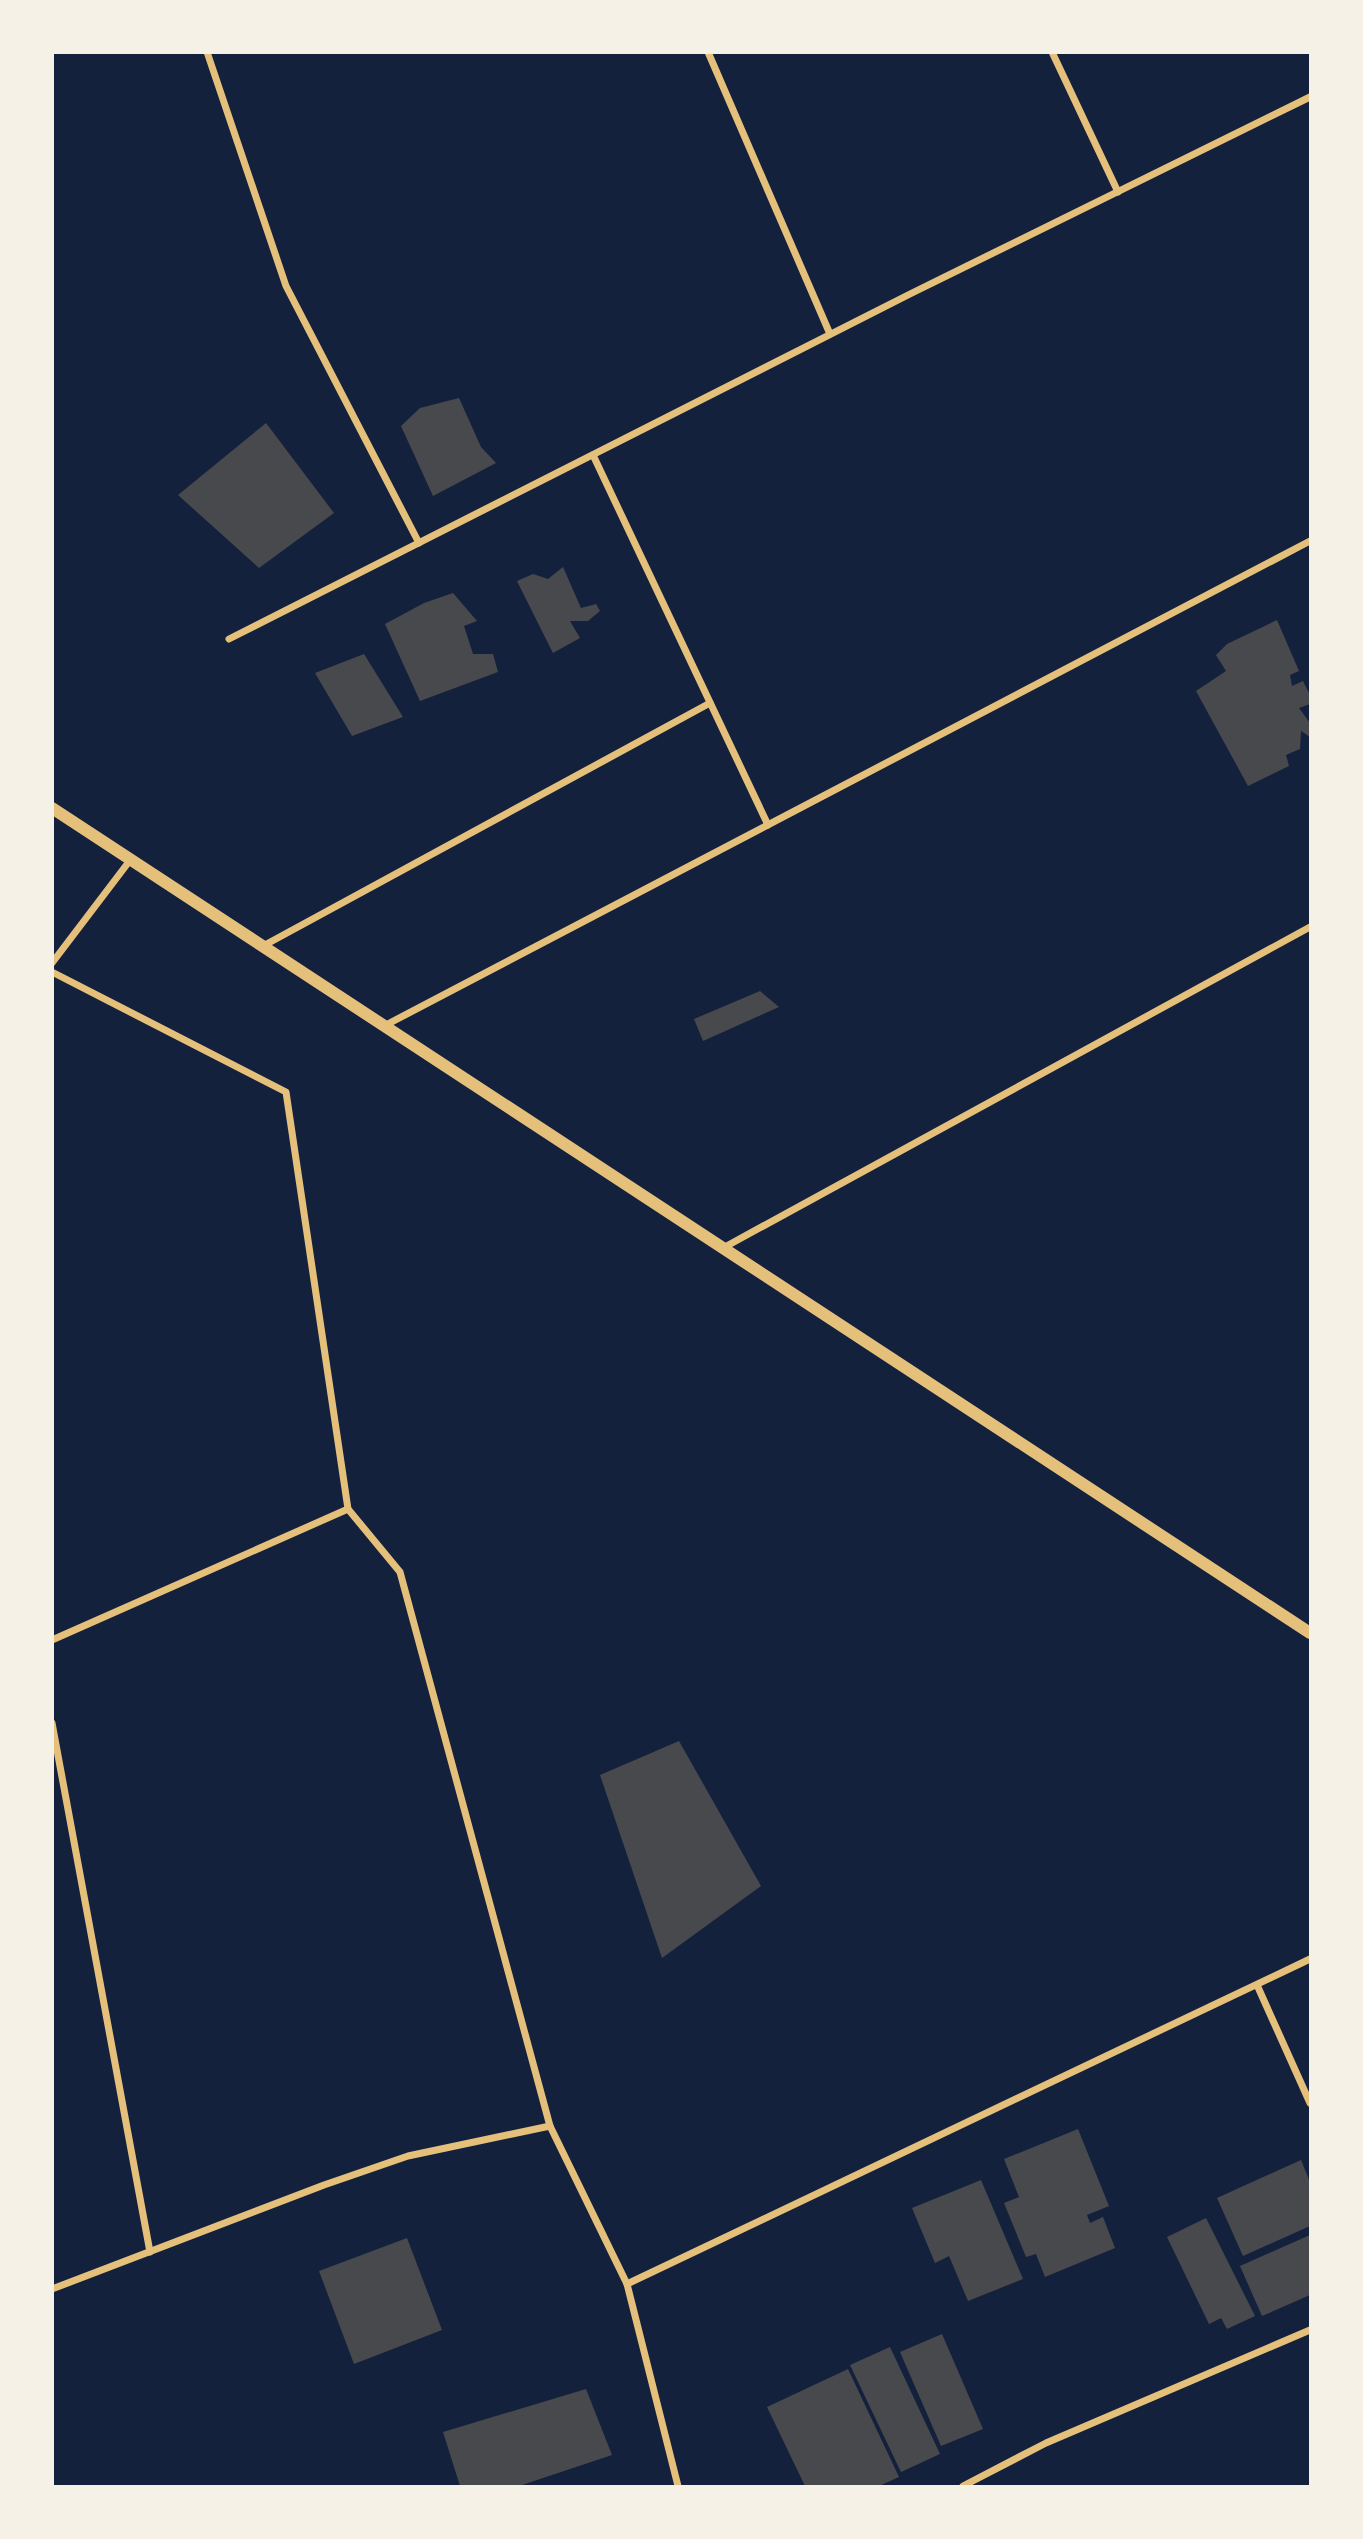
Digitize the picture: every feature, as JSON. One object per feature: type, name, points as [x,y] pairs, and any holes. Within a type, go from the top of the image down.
[{"type":"street","points":[[207,52],[286,286],[419,543]]},
{"type":"street","points":[[708,52],[830,334]]},
{"type":"street","points":[[1052,52],[1118,192]]},
{"type":"street","points":[[229,639],[830,334],[1311,97]]},
{"type":"street","points":[[593,454],[768,825]]},
{"type":"street","points":[[384,1026],[1311,541]]},
{"type":"street","points":[[263,946],[710,703]]},
{"type":"street","points":[[52,808],[1311,1633]]},
{"type":"street","points":[[52,963],[131,859]]},
{"type":"street","points":[[723,1248],[1311,927]]},
{"type":"street","points":[[52,972],[286,1092],[348,1509],[400,1572],[550,2126],[627,2284],[678,2487]]},
{"type":"street","points":[[52,1640],[348,1509]]},
{"type":"street","points":[[52,1723],[149,2252]]},
{"type":"street","points":[[627,2284],[1311,1959]]},
{"type":"street","points":[[1257,1985],[1311,2103]]},
{"type":"street","points":[[52,2289],[324,2185],[408,2156],[550,2126]]},
{"type":"street","points":[[962,2487],[1046,2443],[1311,2330]]},
{"type":"building","points":[[459,398],[481,447],[496,463],[433,496],[401,426],[420,408]]},
{"type":"building","points":[[266,423],[334,513],[259,568],[178,495]]},
{"type":"building","points":[[563,567],[581,608],[596,604],[600,611],[588,621],[570,621],[580,638],[553,653],[517,581],[533,574],[548,579]]},
{"type":"building","points":[[453,593],[477,621],[464,626],[473,654],[493,654],[498,672],[420,701],[385,624],[424,603]]},
{"type":"building","points":[[1277,620],[1299,671],[1290,675],[1292,686],[1303,681],[1310,695],[1310,704],[1299,708],[1310,723],[1310,737],[1301,731],[1300,749],[1286,755],[1289,766],[1248,786],[1196,691],[1226,671],[1216,655],[1227,644]]},
{"type":"building","points":[[364,654],[403,717],[352,736],[315,673]]},
{"type":"building","points":[[760,991],[779,1007],[703,1041],[694,1019]]},
{"type":"building","points":[[679,1741],[761,1886],[662,1958],[600,1775]]},
{"type":"building","points":[[1078,2129],[1109,2206],[1087,2215],[1090,2223],[1103,2217],[1115,2248],[1045,2277],[1036,2254],[1026,2257],[1004,2203],[1019,2197],[1004,2159]]},
{"type":"building","points":[[1301,2160],[1310,2182],[1310,2226],[1243,2256],[1217,2198]]},
{"type":"building","points":[[981,2180],[1023,2279],[968,2301],[949,2256],[935,2263],[912,2208]]},
{"type":"building","points":[[1206,2218],[1255,2316],[1227,2329],[1221,2318],[1209,2324],[1167,2237]]},
{"type":"building","points":[[1310,2235],[1310,2295],[1262,2316],[1240,2266]]},
{"type":"building","points":[[407,2238],[442,2330],[354,2364],[319,2271]]},
{"type":"building","points":[[942,2334],[983,2429],[941,2446],[900,2352]]},
{"type":"building","points":[[890,2347],[940,2454],[901,2472],[850,2365]]},
{"type":"building","points":[[848,2369],[899,2477],[879,2486],[805,2486],[767,2407]]},
{"type":"building","points":[[586,2389],[612,2455],[519,2486],[460,2486],[443,2432]]}]
